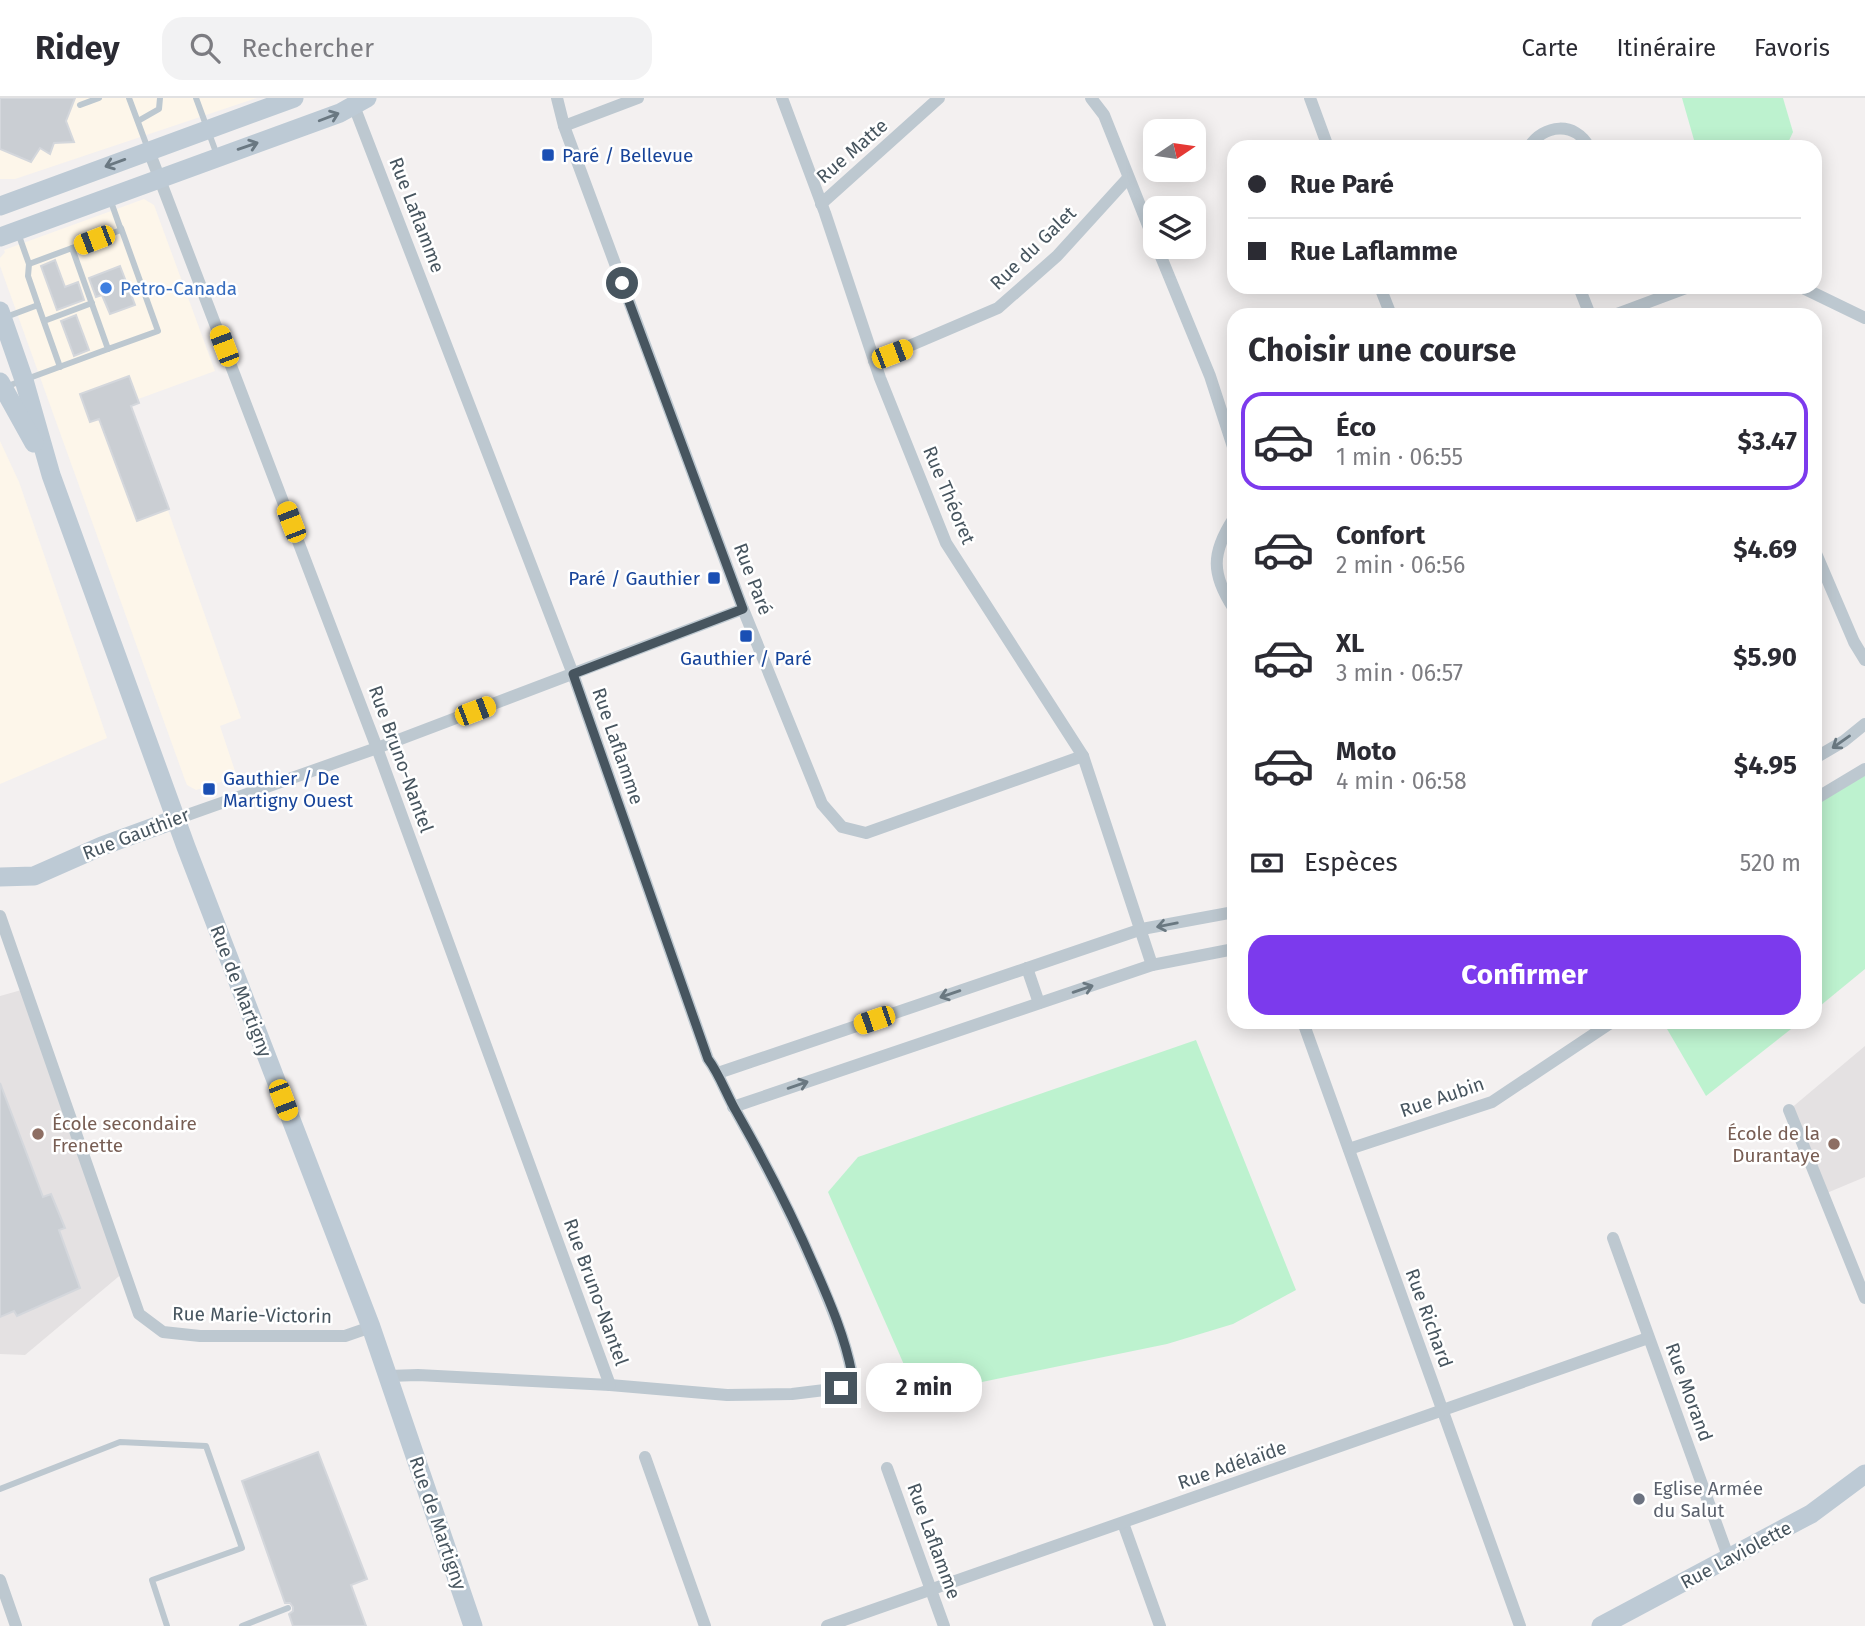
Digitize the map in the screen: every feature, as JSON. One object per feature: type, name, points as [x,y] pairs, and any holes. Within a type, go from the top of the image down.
[{"type":"main road","points":[[0,206],[294,98]]},
{"type":"main road","points":[[8,234],[360,102]]},
{"type":"main road","name":"Rue de Martigny","points":[[1,316],[24,380],[51,475],[176,819],[371,1327],[473,1626]]},
{"type":"main road","name":"Rue de Martigny","points":[[1,385],[51,475]]},
{"type":"main road","name":"Rue Gauthier","points":[[0,877],[34,876],[102,846],[176,819]]},
{"type":"main road","name":"Rue Laviolette","points":[[1601,1626],[1811,1514],[1865,1474]]},
{"type":"street","name":"Rue Paré","points":[[557,98],[564,127],[743,609],[822,803],[842,827],[866,833],[1083,756]]},
{"type":"street","points":[[564,127],[638,98]]},
{"type":"street","name":"Rue Théoret","points":[[782,98],[874,361],[946,543],[1083,756],[1152,965]]},
{"type":"street","name":"Rue Matte","points":[[821,204],[939,98]]},
{"type":"street","points":[[1091,98],[1104,115],[1143,214]]},
{"type":"street","points":[[1310,98],[1325,140]]},
{"type":"street","name":"Rue Laflamme","points":[[360,102],[573,674],[708,1059],[769,1168],[789,1210],[839,1327],[852,1374],[841,1388],[792,1394],[727,1395],[610,1385]]},
{"type":"street","points":[[1535,140],[1546,131],[1558,128],[1569,129],[1583,140]]},
{"type":"street","name":"Rue Bruno-Nantel","points":[[149,151],[377,748],[610,1385]]},
{"type":"street","name":"Rue du Galet","points":[[874,361],[998,308],[1057,256],[1128,178]]},
{"type":"street","points":[[1162,259],[1210,376],[1227,428]]},
{"type":"street","points":[[1633,308],[1670,294]]},
{"type":"street","points":[[1815,294],[1865,318]]},
{"type":"street","points":[[1227,528],[1216,559],[1219,587],[1227,599]]},
{"type":"street","points":[[1822,567],[1854,642],[1865,660]]},
{"type":"street","name":"Rue Gauthier","points":[[176,819],[377,748],[743,609]]},
{"type":"street","points":[[1822,754],[1865,724]]},
{"type":"street","points":[[1822,795],[1865,769]]},
{"type":"street","points":[[718,1073],[1140,930],[1227,913]]},
{"type":"street","name":"Rue Marie-Victorin","points":[[0,916],[139,1314],[163,1332],[200,1336],[345,1336],[371,1327]]},
{"type":"street","points":[[733,1107],[1152,965],[1227,950]]},
{"type":"street","points":[[1027,968],[1040,1003]]},
{"type":"street","name":"Rue Richard","points":[[1306,1029],[1520,1626]]},
{"type":"street","name":"Rue Aubin","points":[[1349,1149],[1492,1102],[1602,1029]]},
{"type":"street","points":[[1789,1110],[1865,1298]]},
{"type":"street","name":"Rue Morand","points":[[1614,1238],[1729,1559]]},
{"type":"street","name":"Rue Adélaïde","points":[[827,1626],[1648,1338]]},
{"type":"street","points":[[388,1376],[418,1375],[610,1385]]},
{"type":"street","points":[[645,1457],[705,1626]]},
{"type":"street","name":"Rue Laflamme","points":[[887,1468],[944,1626]]},
{"type":"street","points":[[1123,1523],[1160,1626]]},
{"type":"street","points":[[0,1580],[16,1626]]},
{"type":"lane","points":[[80,105],[99,98]]},
{"type":"lane","points":[[130,98],[149,151]]},
{"type":"lane","points":[[138,121],[159,109],[160,98]]},
{"type":"lane","points":[[196,98],[217,157]]},
{"type":"lane","points":[[1,385],[24,380],[158,331],[109,196]]},
{"type":"lane","points":[[29,264],[121,230],[120,227]]},
{"type":"lane","points":[[8,234],[29,264],[27,276],[60,367]]},
{"type":"lane","points":[[72,248],[108,349]]},
{"type":"lane","points":[[44,321],[92,303]]},
{"type":"lane","points":[[1,316],[38,305]]},
{"type":"lane","points":[[0,1489],[121,1442],[206,1446],[242,1548],[152,1580],[167,1626]]},
{"type":"lane","points":[[242,1626],[288,1608]]},
{"type":"shaded area","points":[[0,98],[257,98],[15,179],[0,179]]},
{"type":"shaded area","points":[[144,199],[154,205],[215,371],[130,402],[241,718],[220,726],[237,777],[196,790],[187,785],[185,780],[0,266],[4,250]]},
{"type":"shaded area","points":[[0,441],[19,482],[107,738],[0,784]]},
{"type":"shaded area","name":"École secondaire Frenette","points":[[25,989],[124,1272],[25,1355],[0,1354],[0,996]]},
{"type":"shaded area","name":"École de la Durantaye","points":[[1865,1046],[1865,1177],[1822,1195],[1789,1110]]},
{"type":"green space","points":[[1682,98],[1783,98],[1793,132],[1789,140],[1694,140]]},
{"type":"green space","points":[[1865,769],[1865,969],[1822,1004],[1822,795]]},
{"type":"green space","points":[[1667,1029],[1791,1029],[1706,1096]]},
{"type":"green space","points":[[1196,1040],[1296,1290],[1233,1324],[1167,1344],[982,1382],[909,1376],[828,1192],[858,1157]]},
{"type":"building","points":[[0,98],[75,98],[66,121],[74,142],[54,143],[50,154],[40,148],[31,162],[0,149]]},
{"type":"building","points":[[55,260],[65,287],[78,282],[84,300],[57,310],[41,266]]},
{"type":"building","points":[[120,266],[135,305],[110,314],[102,295],[96,297],[89,278]]},
{"type":"building","points":[[76,315],[89,350],[74,356],[61,321]]},
{"type":"building","points":[[129,376],[139,403],[131,406],[169,509],[137,521],[99,419],[90,422],[80,394]]},
{"type":"building","points":[[0,1083],[43,1197],[51,1194],[65,1228],[59,1230],[80,1288],[17,1316],[14,1311],[0,1317]]},
{"type":"building","points":[[318,1452],[367,1579],[351,1585],[366,1626],[293,1626],[289,1614],[293,1607],[290,1603],[285,1603],[242,1481]]},
{"type":"place","name":"Paré / Bellevue","points":[[548,155]]},
{"type":"place","name":"Petro-Canada","points":[[106,288]]},
{"type":"place","name":"Paré / Gauthier","points":[[714,578]]},
{"type":"place","name":"Gauthier / Paré","points":[[746,636]]},
{"type":"place","name":"Gauthier / De Martigny Ouest","points":[[209,789]]},
{"type":"place","name":"École secondaire Frenette","points":[[38,1134]]},
{"type":"place","name":"École de la Durantaye","points":[[1834,1144]]},
{"type":"place","name":"Eglise Armée du Salut","points":[[1639,1499]]},
{"type":"route","points":[[622,283],[743,609],[573,674],[708,1059],[769,1168],[827,1295],[852,1374],[841,1388]]}]
